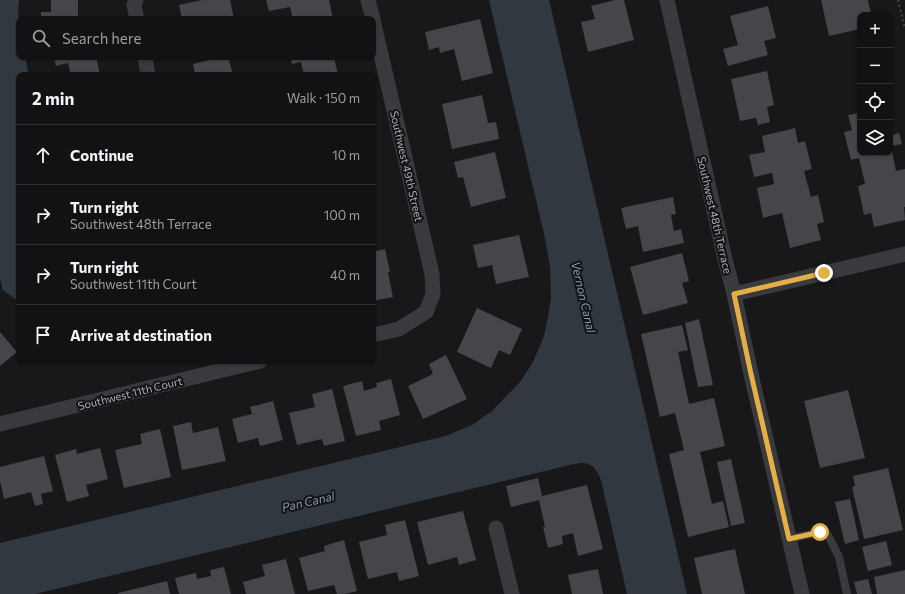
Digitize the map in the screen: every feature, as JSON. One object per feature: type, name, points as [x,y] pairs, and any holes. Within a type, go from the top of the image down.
[{"type":"street","points":[[136,0],[134,5],[136,16]]},
{"type":"street","name":"Southwest 49th Street","points":[[368,0],[372,16]]},
{"type":"street","name":"Southwest 48th Terrace","points":[[667,0],[802,594]]},
{"type":"street","name":"Southwest 49th Street","points":[[376,33],[432,274],[432,294],[426,312],[399,328],[376,334]]},
{"type":"street","points":[[146,60],[148,72]]},
{"type":"street","points":[[734,294],[905,254]]},
{"type":"street","name":"Southwest 11th Court","points":[[0,424],[217,366],[234,364]]},
{"type":"street","points":[[496,528],[512,594]]},
{"type":"lane","points":[[789,539],[820,532],[828,535],[839,557],[847,594]]},
{"type":"path","points":[[898,0],[905,29]]},
{"type":"water","points":[[0,0],[19,0],[18,16],[16,16],[16,60],[26,60],[28,72],[16,72],[16,300],[3,290],[0,279]]},
{"type":"water","points":[[489,0],[549,0],[687,594],[627,594],[601,480],[597,471],[592,466],[587,463],[581,463],[35,594],[0,594],[0,543],[446,436],[472,425],[492,411],[520,382],[533,362],[544,336],[551,298],[550,266],[544,234]]},
{"type":"building","points":[[51,0],[78,0],[78,16],[41,16],[41,12],[51,12]]},
{"type":"building","points":[[202,0],[230,0],[233,16],[181,16],[179,5]]},
{"type":"building","points":[[266,0],[329,0],[332,16],[292,16],[290,7],[269,11]]},
{"type":"building","points":[[615,0],[624,0],[634,40],[588,52],[581,22],[595,19],[591,6]]},
{"type":"building","points":[[821,0],[868,0],[870,12],[857,12],[857,30],[829,36]]},
{"type":"building","points":[[768,6],[776,38],[764,41],[768,55],[728,66],[723,49],[738,45],[730,16]]},
{"type":"building","points":[[480,19],[493,73],[462,81],[454,49],[440,53],[439,47],[429,50],[425,32]]},
{"type":"building","points":[[55,60],[97,60],[99,72],[70,72],[68,63],[56,66]]},
{"type":"building","points":[[210,60],[229,60],[232,72],[194,72],[193,64]]},
{"type":"building","points":[[291,60],[335,60],[337,72],[303,72],[301,62],[292,64]]},
{"type":"building","points":[[767,71],[774,105],[767,107],[770,122],[758,125],[756,118],[740,121],[731,79]]},
{"type":"building","points":[[482,95],[488,123],[496,122],[499,139],[452,149],[442,104]]},
{"type":"building","points":[[857,114],[857,156],[893,156],[896,171],[905,169],[905,220],[874,227],[871,213],[864,215],[858,186],[865,184],[859,158],[851,160],[844,132],[852,130],[848,115]]},
{"type":"building","points":[[795,128],[798,143],[805,141],[812,169],[804,171],[811,197],[818,195],[824,222],[817,224],[821,240],[790,248],[782,213],[763,218],[757,188],[774,184],[772,173],[754,177],[749,155],[765,152],[762,136]]},
{"type":"building","points":[[899,133],[902,144],[893,146],[893,135]]},
{"type":"building","points":[[495,152],[506,198],[471,207],[463,177],[458,178],[454,162]]},
{"type":"building","points":[[673,197],[676,214],[671,215],[674,231],[681,229],[684,243],[643,252],[638,226],[626,229],[621,208]]},
{"type":"building","points":[[519,235],[529,277],[496,284],[492,265],[478,268],[473,245]]},
{"type":"building","points":[[385,249],[393,297],[376,300],[376,251]]},
{"type":"building","points":[[682,253],[689,281],[682,283],[688,303],[643,315],[630,267]]},
{"type":"building","points":[[477,308],[522,329],[510,355],[499,350],[491,368],[457,352]]},
{"type":"building","points":[[699,319],[713,385],[698,387],[685,323]]},
{"type":"building","points":[[682,325],[688,350],[678,352],[689,404],[714,398],[725,446],[700,452],[712,504],[723,501],[729,527],[688,537],[669,454],[684,450],[675,413],[660,417],[641,334]]},
{"type":"building","points":[[0,332],[16,351],[16,353],[0,366]]},
{"type":"building","points":[[446,355],[467,399],[423,419],[408,386],[433,374],[429,364]]},
{"type":"building","points":[[391,379],[400,415],[379,421],[381,430],[356,436],[343,386],[362,381],[364,391],[377,387],[376,383]]},
{"type":"building","points":[[332,389],[345,441],[324,446],[322,439],[297,445],[289,413],[315,407],[312,394]]},
{"type":"building","points":[[848,390],[865,458],[820,468],[804,401]]},
{"type":"building","points":[[273,401],[283,440],[260,446],[258,438],[238,443],[232,419],[252,414],[250,407]]},
{"type":"building","points":[[191,422],[193,433],[218,427],[226,461],[182,470],[173,426]]},
{"type":"building","points":[[160,429],[171,477],[124,488],[115,450],[142,444],[140,434]]},
{"type":"building","points":[[100,448],[108,479],[86,485],[89,496],[67,502],[55,455],[76,449],[77,454]]},
{"type":"building","points":[[44,456],[53,491],[41,494],[43,504],[35,506],[31,492],[4,499],[0,481],[0,467]]},
{"type":"building","points":[[731,459],[745,523],[731,526],[717,462]]},
{"type":"building","points":[[888,468],[903,530],[864,539],[852,487],[855,486],[853,476]]},
{"type":"building","points":[[538,478],[542,496],[587,485],[603,549],[578,556],[573,533],[562,536],[563,544],[548,548],[539,500],[511,507],[506,486]]},
{"type":"building","points":[[850,499],[859,540],[845,544],[835,502]]},
{"type":"building","points":[[463,511],[476,560],[459,565],[457,557],[428,565],[417,522]]},
{"type":"building","points":[[405,520],[419,576],[399,581],[397,572],[368,579],[359,542],[387,535],[385,525]]},
{"type":"building","points":[[344,540],[357,591],[337,594],[334,585],[308,591],[299,558],[325,551],[324,546]]},
{"type":"building","points":[[886,541],[892,565],[868,571],[862,547]]},
{"type":"building","points":[[735,549],[745,594],[702,594],[694,558]]},
{"type":"building","points":[[286,559],[295,594],[246,594],[243,582],[265,576],[262,565]]},
{"type":"building","points":[[224,567],[231,594],[179,594],[175,578],[196,573],[197,579],[211,576],[210,570]]},
{"type":"building","points":[[598,569],[603,594],[572,594],[568,575]]},
{"type":"building","points":[[905,570],[905,594],[877,594],[874,577]]},
{"type":"building","points":[[868,579],[872,594],[857,594],[854,582]]},
{"type":"building","points":[[167,581],[170,594],[118,594],[118,593]]},
{"type":"route","points":[[820,532],[789,539],[734,294],[824,273]]},
{"type":"water label","name":"Vernon Canal","points":[[584,297]]},
{"type":"water label","name":"Pan Canal","points":[[308,501]]}]
